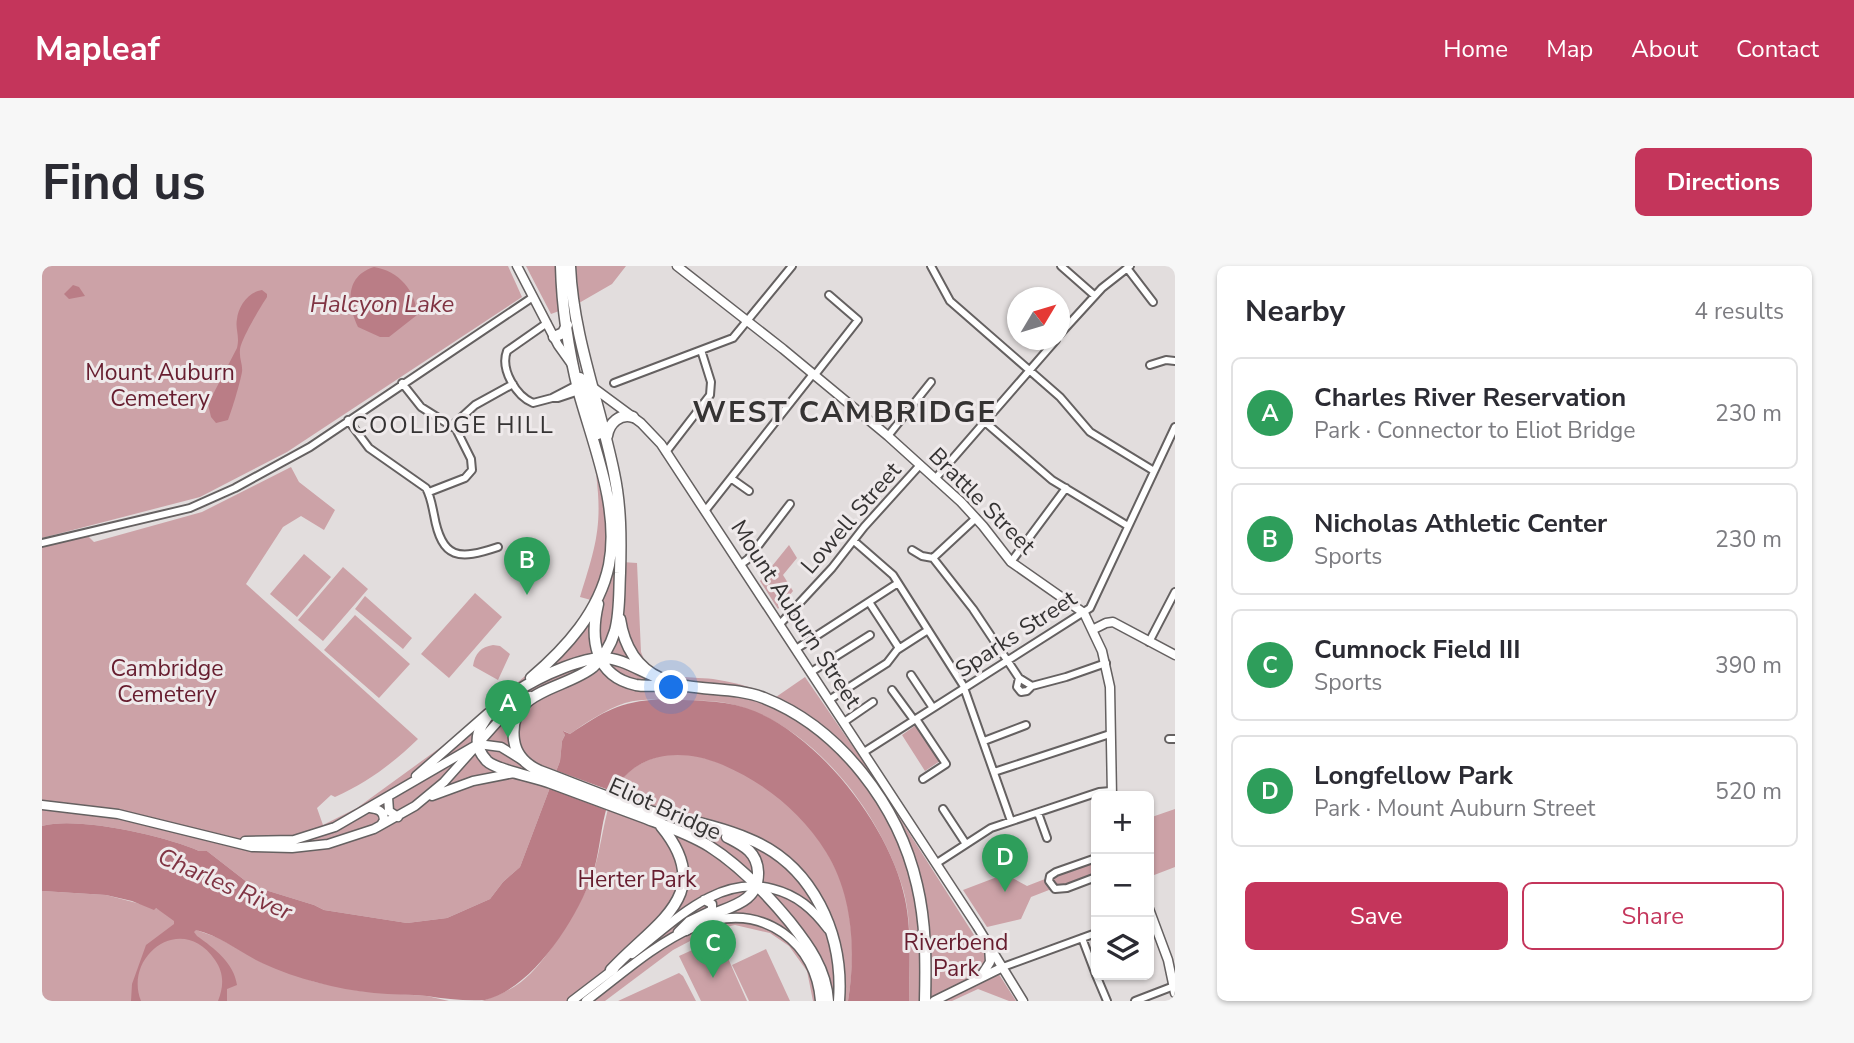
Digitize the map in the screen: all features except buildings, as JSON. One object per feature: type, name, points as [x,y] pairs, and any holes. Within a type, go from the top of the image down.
[{"type":"highway","points":[[561,266],[574,368],[611,521],[611,553],[593,632],[595,646],[601,659],[614,674],[631,683],[686,685]]},
{"type":"highway","points":[[570,266],[576,324],[615,474],[620,519],[619,605],[622,630],[627,647],[640,664],[662,680]]},
{"type":"highway","points":[[554,337],[564,332],[567,324]]},
{"type":"highway","points":[[574,368],[587,392],[620,519]]},
{"type":"highway","points":[[607,440],[613,422],[624,416],[633,417]]},
{"type":"highway","points":[[538,774],[491,765],[482,755],[478,744],[482,726],[502,703],[551,661],[573,638],[587,617],[603,583]]},
{"type":"highway","points":[[524,761],[514,743],[516,722],[526,702],[544,690],[582,674],[601,659],[612,638],[619,605]]},
{"type":"highway","points":[[518,689],[568,666],[601,659],[621,662],[662,680],[750,693],[784,707],[828,738],[865,777],[894,822],[905,847],[916,882],[924,935],[925,1001]]},
{"type":"highway","name":"Eliot Bridge","points":[[524,761],[538,774],[624,806],[708,845],[756,885],[790,922],[814,954],[824,978],[828,1001]]},
{"type":"highway","name":"Eliot Bridge","points":[[624,806],[704,825],[748,839],[784,860],[812,891],[825,915],[833,936],[839,971],[839,1001]]},
{"type":"highway","points":[[611,970],[669,914],[680,894],[683,878],[681,857],[674,842],[658,823]]},
{"type":"highway","points":[[685,930],[707,917],[743,902],[756,885],[758,869],[751,852],[740,843],[704,825]]},
{"type":"main road","name":"Mount Auburn Street","points":[[517,266],[554,337],[574,368],[594,388],[651,432],[666,452],[937,863],[1024,1001]]},
{"type":"main road","name":"Brattle Street","points":[[677,266],[690,271],[888,436],[976,518],[1011,562],[1084,613],[1094,629],[1106,663],[1110,687],[1112,791]]},
{"type":"main road","points":[[1094,629],[1113,622],[1175,655]]},
{"type":"main road","points":[[42,806],[118,814],[261,848],[302,848],[335,842],[379,827],[423,800],[444,782],[511,709],[544,690]]},
{"type":"main road","points":[[397,792],[502,703]]},
{"type":"main road","points":[[223,839],[258,842],[294,840],[335,827],[478,744],[501,747],[524,761]]},
{"type":"main road","points":[[423,800],[474,781],[519,772]]},
{"type":"main road","points":[[388,797],[389,811],[398,817]]},
{"type":"main road","points":[[370,808],[379,809],[384,815],[379,827]]},
{"type":"main road","points":[[572,1001],[704,900],[729,889],[756,885],[781,891],[814,912],[833,936]]},
{"type":"main road","points":[[673,937],[686,923],[712,910],[711,903],[704,900]]},
{"type":"main road","points":[[1151,917],[1168,960],[1175,987]]},
{"type":"main road","points":[[586,1001],[685,930],[707,922],[731,918],[750,919],[771,926],[792,940],[806,957],[816,979],[820,1001]]},
{"type":"main road","points":[[976,980],[986,971],[990,962],[986,940]]},
{"type":"main road","points":[[934,1001],[1003,967]]},
{"type":"street","points":[[614,383],[733,338],[792,266]]},
{"type":"street","points":[[930,266],[950,302],[1060,397],[1090,432],[1154,471]]},
{"type":"street","points":[[1061,266],[1094,295]]},
{"type":"street","points":[[1070,322],[1094,295],[1129,267],[1153,302]]},
{"type":"street","points":[[705,510],[858,320],[829,295]]},
{"type":"street","points":[[42,542],[149,519],[197,505],[283,462],[533,297]]},
{"type":"street","points":[[547,323],[507,351],[506,368],[513,384],[531,402],[552,398],[578,388]]},
{"type":"street","points":[[935,479],[1047,350]]},
{"type":"street","points":[[666,452],[711,393],[711,383],[701,351]]},
{"type":"street","points":[[1150,365],[1166,360],[1175,361]]},
{"type":"street","points":[[888,436],[931,382]]},
{"type":"street","points":[[402,383],[421,407],[453,425],[471,459],[472,470],[465,478],[429,492]]},
{"type":"street","points":[[453,425],[475,405],[513,384]]},
{"type":"street","points":[[348,421],[369,448],[429,492],[438,537],[447,549],[467,555],[498,547]]},
{"type":"street","points":[[985,422],[1052,480],[1128,526]]},
{"type":"street","name":"Sparks Street","points":[[864,752],[1084,613],[1094,604],[1175,427]]},
{"type":"street","name":"Lowell Street","points":[[780,624],[920,465]]},
{"type":"street","points":[[732,479],[749,491]]},
{"type":"street","points":[[1011,562],[1066,488]]},
{"type":"street","points":[[740,565],[748,559],[790,504]]},
{"type":"street","points":[[933,558],[976,518]]},
{"type":"street","points":[[854,541],[890,572],[964,689],[1011,821]]},
{"type":"street","points":[[912,550],[933,558],[979,618],[1019,678],[1032,686],[1106,663]]},
{"type":"street","points":[[796,649],[898,583]]},
{"type":"street","points":[[1149,642],[1175,594]]},
{"type":"street","points":[[869,602],[899,648]]},
{"type":"street","points":[[829,700],[887,663],[899,648],[928,630]]},
{"type":"street","points":[[811,672],[870,635]]},
{"type":"street","points":[[911,675],[933,708]]},
{"type":"street","points":[[892,690],[946,764],[923,779]]},
{"type":"street","points":[[844,722],[873,702]]},
{"type":"street","points":[[984,741],[1026,725]]},
{"type":"street","points":[[994,772],[1110,734]]},
{"type":"street","points":[[937,863],[989,829],[1091,795]]},
{"type":"street","points":[[943,809],[966,844]]},
{"type":"street","points":[[1038,813],[1047,838]]},
{"type":"street","points":[[1091,860],[1050,876],[1049,881],[1055,889],[1091,878]]},
{"type":"street","points":[[1003,967],[1091,935]]},
{"type":"street","points":[[1082,938],[1091,962]]},
{"type":"street","points":[[1098,980],[1107,1001]]},
{"type":"street","points":[[1135,1001],[1175,987]]},
{"type":"green space","name":"Mount Auburn Cemetery","points":[[42,266],[508,266],[522,297],[287,452],[200,497],[42,538]]},
{"type":"green space","points":[[526,266],[556,266],[559,311],[551,314]]},
{"type":"green space","points":[[576,266],[626,266],[612,284],[579,303]]},
{"type":"green space","points":[[291,467],[299,482],[335,510],[324,530],[301,516],[283,527],[246,584],[418,739],[369,779],[335,797],[331,795],[317,808],[323,825],[357,808],[441,747],[558,647],[578,622],[591,600],[580,597],[590,565],[598,523],[596,474],[608,523],[607,561],[637,563],[641,652],[646,661],[653,668],[671,675],[729,682],[776,697],[805,677],[869,770],[1016,1001],[1009,1001],[978,989],[952,1001],[909,1001],[910,945],[906,902],[892,859],[877,829],[859,800],[813,749],[786,728],[757,713],[726,703],[631,701],[603,713],[570,734],[564,731],[560,761],[520,867],[503,882],[490,899],[447,918],[407,923],[324,910],[252,886],[207,851],[121,829],[77,824],[42,826],[42,547],[87,535],[94,542],[202,512]]},
{"type":"green space","points":[[789,545],[797,558],[783,575],[793,591],[778,609],[760,581]]},
{"type":"green space","points":[[304,554],[331,577],[297,617],[270,594]]},
{"type":"green space","points":[[343,567],[368,589],[323,641],[298,620]]},
{"type":"green space","points":[[475,593],[502,617],[449,678],[421,654]]},
{"type":"green space","points":[[365,596],[412,638],[403,649],[355,609]]},
{"type":"green space","points":[[355,615],[410,664],[379,698],[324,650]]},
{"type":"green space","points":[[493,645],[500,646],[510,654],[498,680],[473,666],[479,651]]},
{"type":"green space","points":[[916,725],[940,761],[925,771],[902,735]]},
{"type":"green space","name":"Herter Park","points":[[676,753],[701,757],[750,777],[772,792],[811,829],[838,874],[847,904],[852,936],[848,1001],[813,1001],[807,971],[789,946],[770,933],[735,925],[709,931],[673,950],[605,1001],[482,1001],[507,991],[531,974],[562,932],[581,901],[593,874],[612,797],[621,781],[633,769],[651,759]]},
{"type":"green space","points":[[1175,809],[1175,867],[1154,875],[1154,854],[1154,816]]},
{"type":"green space","points":[[1091,856],[1091,883],[1062,893],[1049,890],[1031,897],[1021,919],[987,927],[963,890],[1005,874],[1027,886],[1045,879],[1051,870]]},
{"type":"green space","points":[[42,891],[106,895],[156,908],[199,931],[219,938],[261,962],[315,982],[360,991],[427,996],[449,1001],[42,1001]]},
{"type":"green space","points":[[719,938],[747,1001],[701,1001],[679,956]]},
{"type":"green space","points":[[766,949],[790,1001],[749,1001],[732,965]]},
{"type":"green space","points":[[679,973],[696,1001],[618,1001]]},
{"type":"water","name":"Halcyon Lake","points":[[374,267],[398,278],[410,290],[416,306],[417,315],[389,337],[380,337],[358,327],[352,309],[353,284],[365,271]]},
{"type":"water","points":[[73,285],[79,287],[85,296],[69,299],[64,294]]},
{"type":"water","points":[[262,290],[267,297],[241,346],[242,372],[230,416],[228,420],[216,423],[211,417],[208,404],[237,348],[239,310],[248,297]]},
{"type":"water","name":"Charles River","points":[[661,699],[725,703],[746,708],[773,720],[824,760],[847,786],[867,813],[897,871],[909,924],[909,1001],[848,1001],[852,963],[850,924],[842,887],[826,852],[806,824],[768,790],[723,765],[685,755],[650,760],[635,767],[623,779],[612,794],[605,814],[592,876],[564,931],[551,950],[520,982],[485,1000],[381,994],[331,986],[275,969],[214,936],[196,930],[194,932],[197,936],[216,951],[232,970],[237,985],[227,989],[227,1001],[218,1001],[222,980],[215,960],[202,946],[187,939],[172,940],[159,945],[148,955],[140,969],[138,984],[141,1001],[131,1001],[132,984],[146,945],[174,924],[174,921],[156,908],[154,910],[106,895],[42,891],[42,826],[77,824],[121,829],[207,851],[252,886],[324,910],[407,923],[447,918],[490,899],[503,882],[520,867],[560,761],[565,735],[563,731],[570,734],[623,705]]},
{"type":"pier","points":[[552,769],[617,793],[609,811],[545,787]]},
{"type":"place","name":"Nicholas Athletic Center","points":[[527,595]]},
{"type":"place","name":"Charles River Reservation","points":[[508,738]]},
{"type":"place","name":"Longfellow Park","points":[[1005,892]]},
{"type":"place","name":"Cumnock Field III","points":[[713,978]]},
{"type":"district","name":"WEST CAMBRIDGE","points":[[845,412]]},
{"type":"district","name":"COOLIDGE HILL","points":[[453,425]]},
{"type":"park label","name":"Cambridge Cemetery","points":[[167,681]]},
{"type":"park label","name":"Riverbend Park","points":[[956,955]]}]
